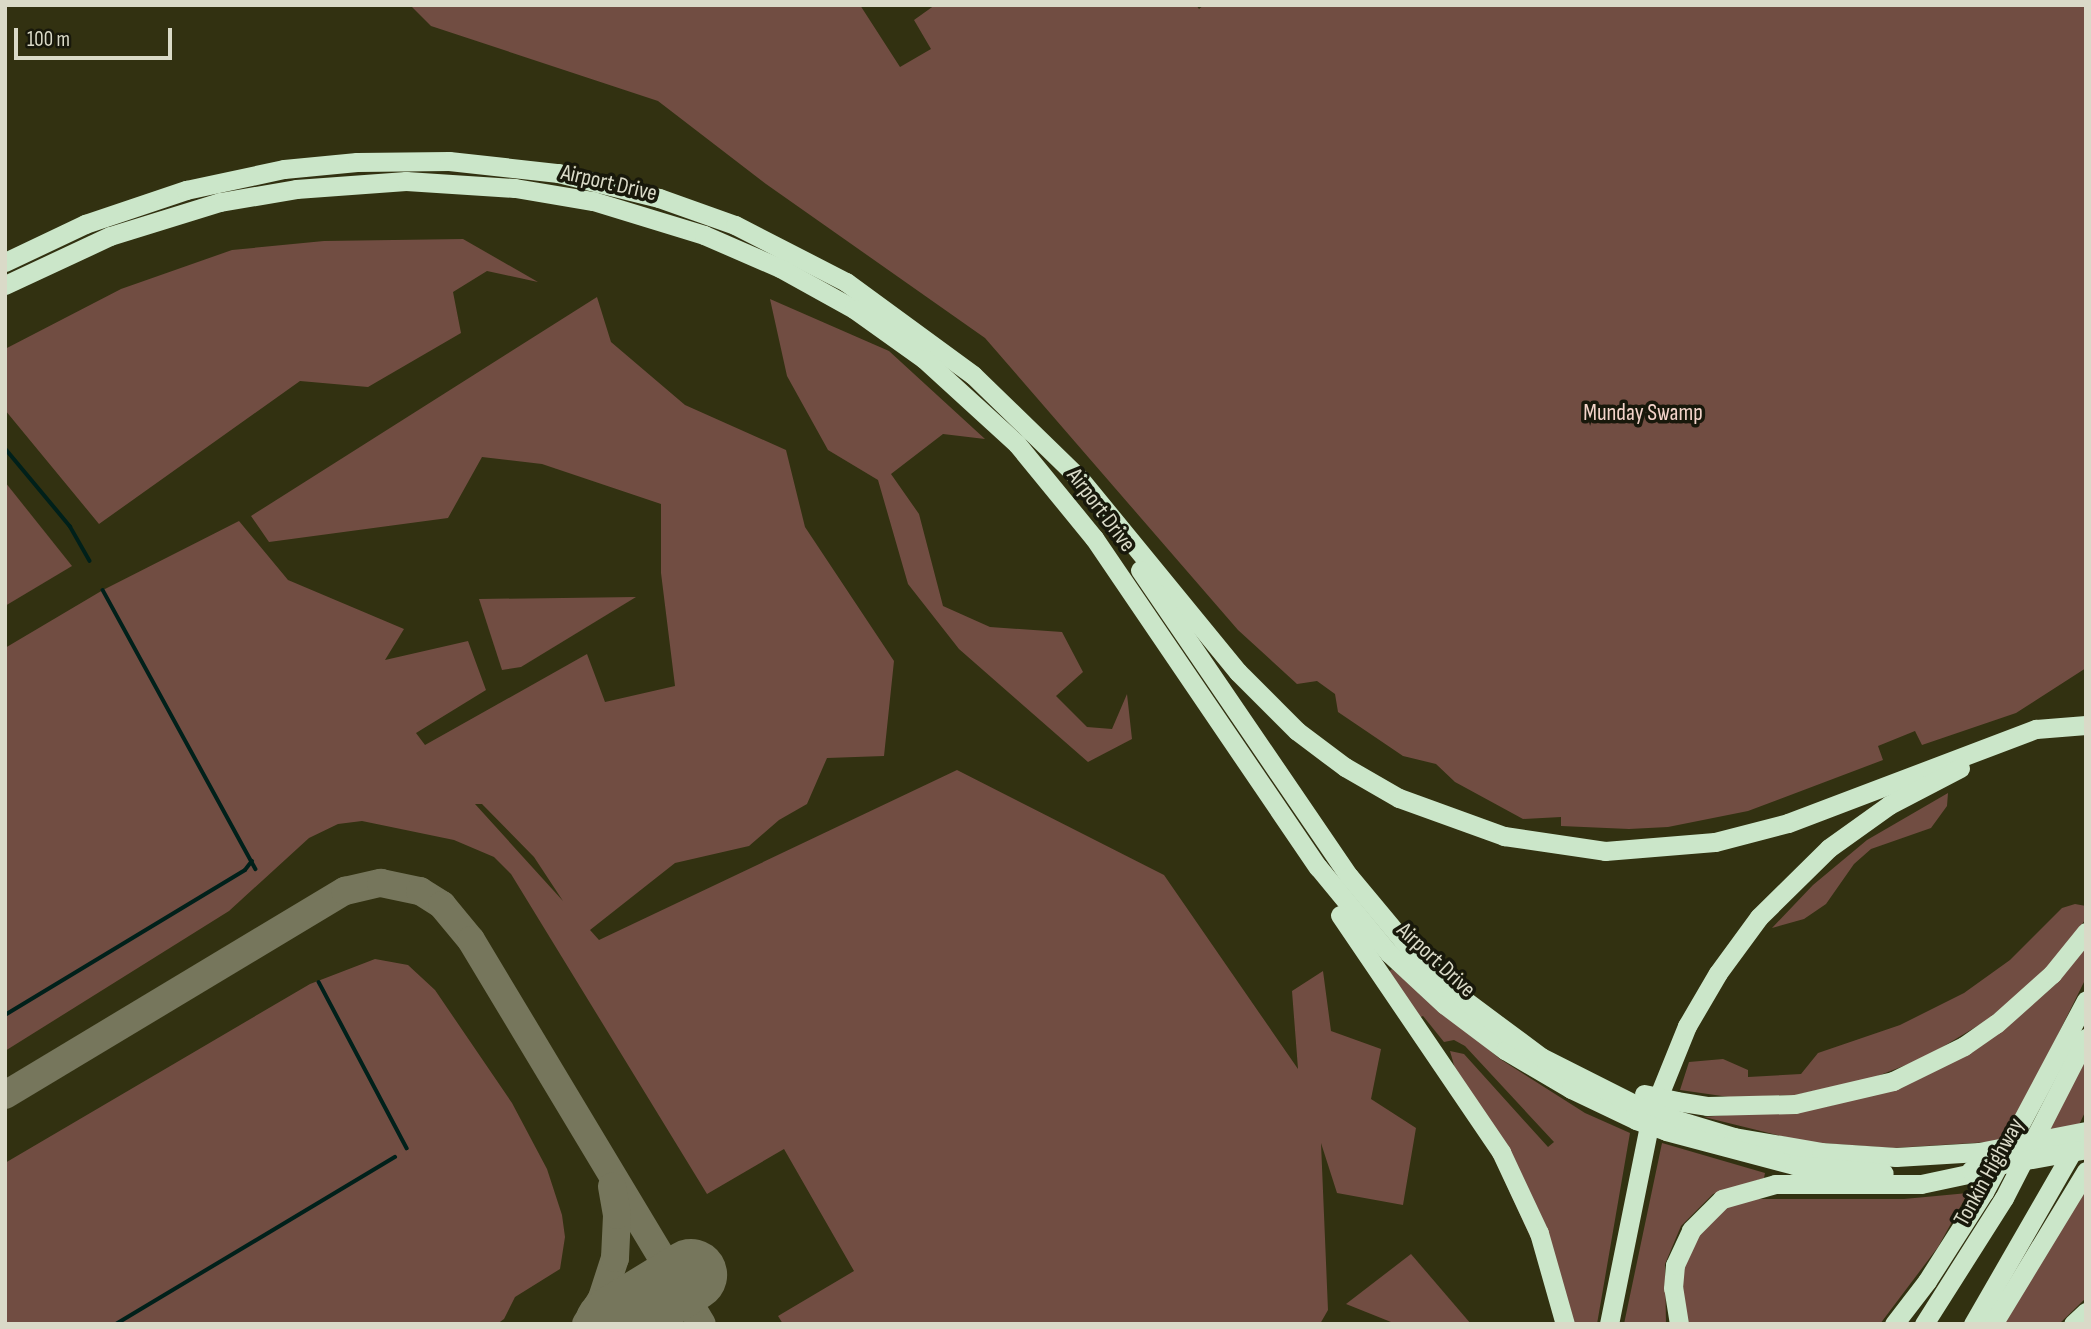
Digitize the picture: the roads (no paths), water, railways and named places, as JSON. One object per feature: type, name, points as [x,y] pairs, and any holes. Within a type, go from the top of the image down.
[{"type":"highway","name":"Airport Drive","points":[[5,262],[123,209],[253,174],[384,161],[530,169],[659,198],[772,242],[846,282],[901,318],[1001,402]]},
{"type":"highway","name":"Airport Drive","points":[[5,285],[74,251],[181,213],[258,194],[374,182],[443,182],[554,194],[628,210],[704,235],[780,268],[854,310],[924,359],[987,414],[1042,472],[1094,538],[1339,895],[1417,980],[1527,1064],[1671,1117],[1726,1150],[1804,1167],[1899,1173],[1973,1165],[2006,1165],[2086,1149]]},
{"type":"highway","points":[[1001,402],[1103,506],[1220,652],[1278,713],[1370,783],[1472,827],[1537,843],[1605,850],[1715,842],[1788,824],[2036,729],[2086,728]]},
{"type":"highway","points":[[1001,402],[1062,467],[1130,555],[1381,918],[1434,973],[1493,1022],[1541,1057],[1640,1107],[1671,1117],[1707,1106],[1795,1104],[1893,1081],[1964,1046],[1996,1024],[2044,982],[2086,932]]},
{"type":"highway","points":[[1609,1324],[1638,1173],[1662,1084],[1704,996],[1759,917],[1829,848],[1918,788],[2006,750],[2086,728]]},
{"type":"highway","points":[[1264,788],[1307,866],[1501,1152],[1539,1233],[1565,1324]]},
{"type":"highway","points":[[1894,1324],[1927,1281],[1984,1192],[2086,1000]]},
{"type":"highway","name":"Tonkin Highway","points":[[1924,1324],[2004,1198],[2086,1038]]},
{"type":"highway","points":[[1679,1324],[1673,1288],[1675,1265],[1691,1230],[1722,1199],[1775,1184],[1921,1184],[2086,1130]]},
{"type":"highway","points":[[1973,1324],[2086,1130]]},
{"type":"highway","points":[[1993,1324],[2086,1171]]},
{"type":"highway","points":[[2073,1324],[2086,1311]]},
{"type":"waterway","points":[[5,448],[70,526],[90,561]]},
{"type":"waterway","points":[[103,590],[256,869]]},
{"type":"waterway","points":[[5,1015],[245,870],[252,861]]},
{"type":"waterway","points":[[319,982],[407,1148]]},
{"type":"waterway","points":[[116,1324],[395,1157]]},
{"type":"park label","name":"Munday Swamp","points":[[1643,413]]}]
